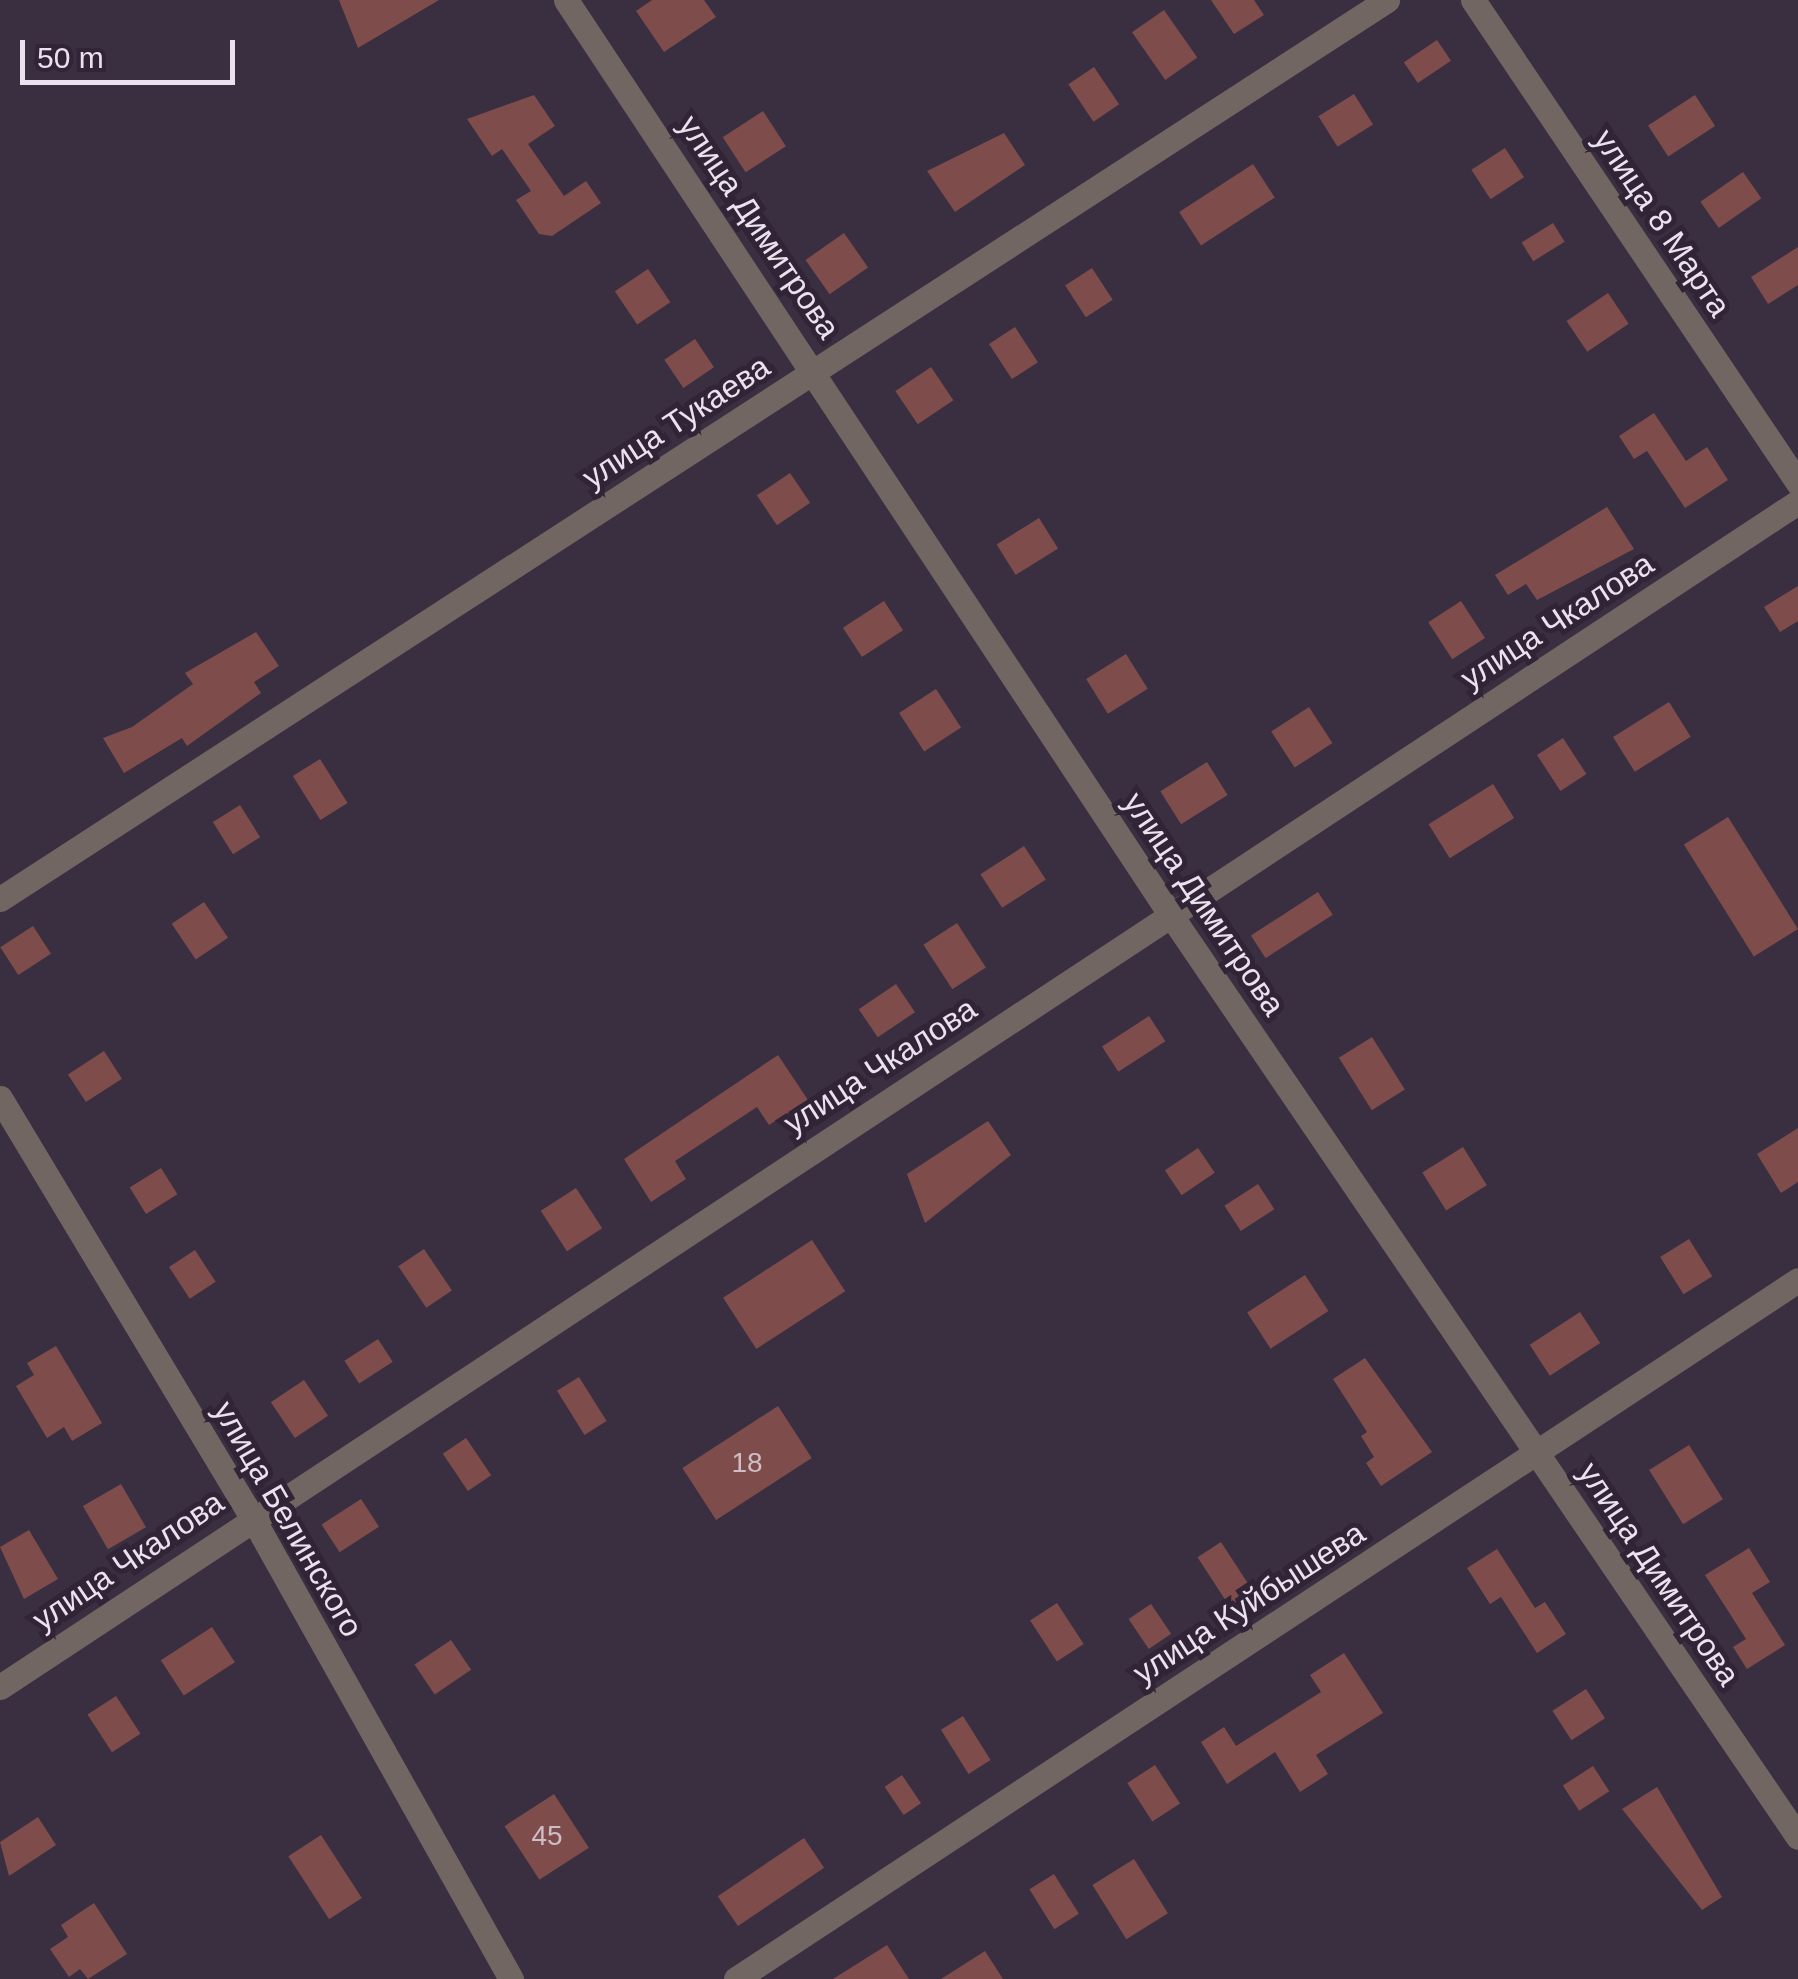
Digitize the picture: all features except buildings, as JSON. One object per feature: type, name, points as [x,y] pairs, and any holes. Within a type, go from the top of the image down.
[{"type":"street","name":"улица Димитрова","points":[[566,0],[817,370],[1170,914],[1798,1837]]},
{"type":"street","name":"улица Тукаева","points":[[0,899],[1387,0]]},
{"type":"street","name":"улица 8 Марта","points":[[1473,0],[1798,483]]},
{"type":"street","name":"улица Чкалова","points":[[0,1686],[1798,502]]},
{"type":"street","name":"улица Белинского","points":[[0,1098],[252,1517],[512,1979]]},
{"type":"street","name":"улица Куйбышева","points":[[736,1979],[1798,1280]]}]
